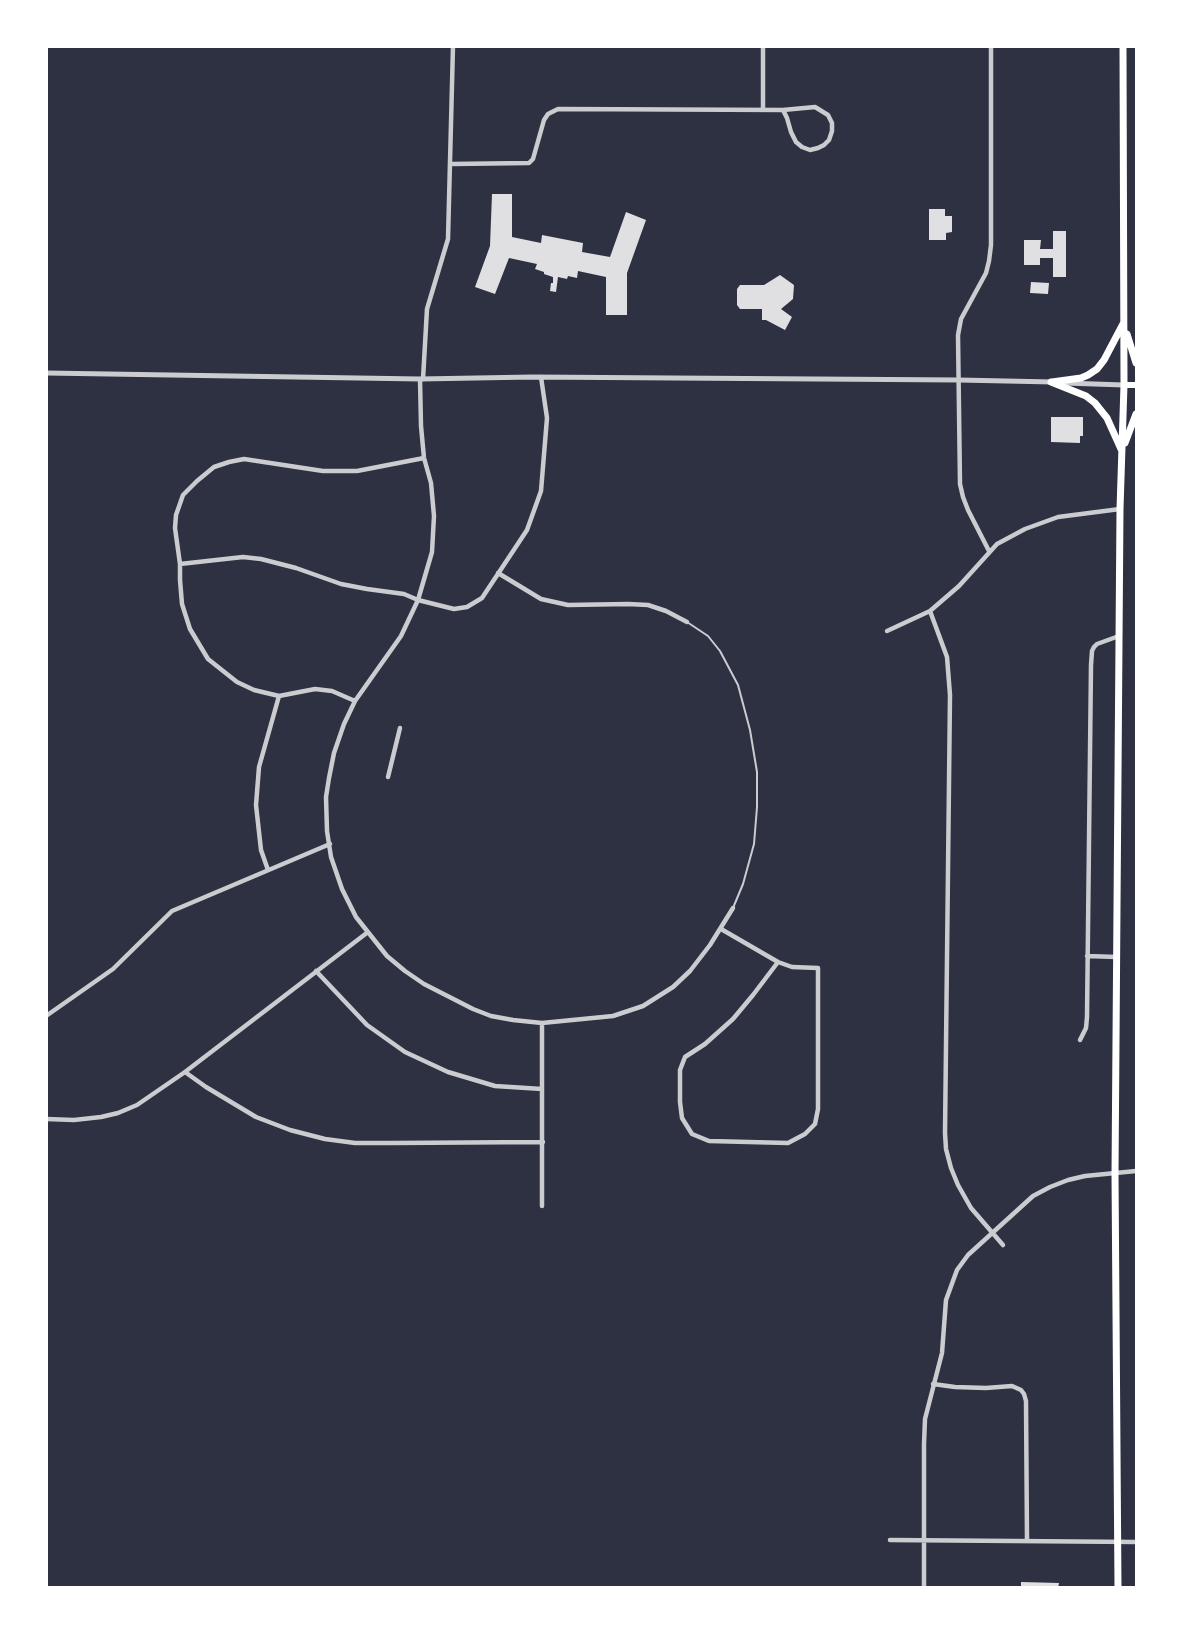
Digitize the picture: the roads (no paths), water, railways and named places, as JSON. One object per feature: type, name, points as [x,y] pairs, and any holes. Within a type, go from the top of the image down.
[{"type":"main road","points":[[1118,1587],[1115,1173],[1120,509],[1124,385],[1123,46]]},
{"type":"main road","points":[[1124,322],[1137,363]]},
{"type":"main road","points":[[1051,382],[1081,378],[1097,369],[1124,322]]},
{"type":"main road","points":[[1051,382],[1086,396],[1095,403],[1107,418],[1122,452]]},
{"type":"main road","points":[[1124,385],[1137,385]]},
{"type":"main road","points":[[1122,452],[1137,414]]},
{"type":"street","points":[[453,46],[448,239],[427,309],[421,379],[423,458],[430,483],[434,516],[432,552],[418,600],[400,636],[355,701],[338,743],[328,778],[326,797],[327,831],[331,857],[342,889],[356,917],[387,956],[405,971],[452,1000],[491,1016],[513,1020],[542,1023],[612,1016],[643,1006],[673,987],[690,971],[733,908]]},
{"type":"street","points":[[763,46],[763,109]]},
{"type":"street","points":[[989,551],[968,510],[960,484],[958,335],[961,319],[986,273],[991,245],[992,46]]},
{"type":"street","points":[[451,164],[529,163],[533,159],[544,120],[548,114],[558,109],[783,110],[815,107],[828,115],[832,123],[829,140],[818,148],[810,150],[802,147],[796,142],[783,110]]},
{"type":"street","points":[[46,373],[421,379],[541,377],[960,380],[1124,385]]},
{"type":"street","points":[[180,564],[243,557],[261,559],[296,568],[341,584],[404,594],[454,609],[468,607],[482,597],[527,530],[541,491],[547,418],[541,377]]},
{"type":"street","points":[[355,701],[332,691],[315,689],[279,696],[254,690],[237,682],[208,659],[190,629],[182,604],[175,528],[176,515],[183,495],[197,481],[214,467],[229,462],[244,459],[323,471],[357,471],[423,458]]},
{"type":"street","points":[[887,632],[930,611],[959,586],[989,551],[1015,534],[1046,520],[1093,511],[1120,509]]},
{"type":"street","points":[[498,573],[541,599],[568,605],[648,606],[666,611],[687,622]]},
{"type":"street","points":[[930,611],[947,657],[950,695],[946,1149],[958,1185],[971,1208],[1003,1245]]},
{"type":"street","points":[[1080,1040],[1086,1028],[1087,1017],[1092,651],[1097,644],[1119,636]]},
{"type":"street","points":[[268,870],[261,850],[256,805],[259,767],[279,696]]},
{"type":"street","points":[[388,777],[400,728]]},
{"type":"street","points":[[46,1016],[113,969],[172,911],[330,844]]},
{"type":"street","points":[[720,929],[778,962],[792,967],[818,968],[818,1109],[815,1124],[805,1134],[789,1143],[709,1141],[692,1134],[682,1119],[680,1102],[680,1071],[685,1057],[705,1044],[733,1019],[778,962]]},
{"type":"street","points":[[46,1119],[74,1120],[101,1117],[137,1106],[368,932]]},
{"type":"street","points":[[1087,956],[1117,957]]},
{"type":"street","points":[[316,971],[367,1025],[405,1052],[448,1071],[495,1086],[542,1089]]},
{"type":"street","points":[[542,1023],[542,1206]]},
{"type":"street","points":[[185,1072],[256,1117],[290,1130],[325,1139],[356,1143],[543,1142]]},
{"type":"street","points":[[924,1587],[924,1432],[928,1404],[942,1353],[946,1300],[957,1270],[968,1255],[991,1232],[1033,1196],[1050,1187],[1084,1176],[1137,1171]]},
{"type":"street","points":[[933,1384],[986,1389],[1012,1386],[1017,1387],[1024,1394],[1026,1401],[1027,1541]]},
{"type":"street","points":[[890,1540],[1137,1542]]},
{"type":"lane","points":[[687,622],[708,636],[720,651],[738,685],[750,730],[757,772],[754,844],[743,884],[733,908]]}]
